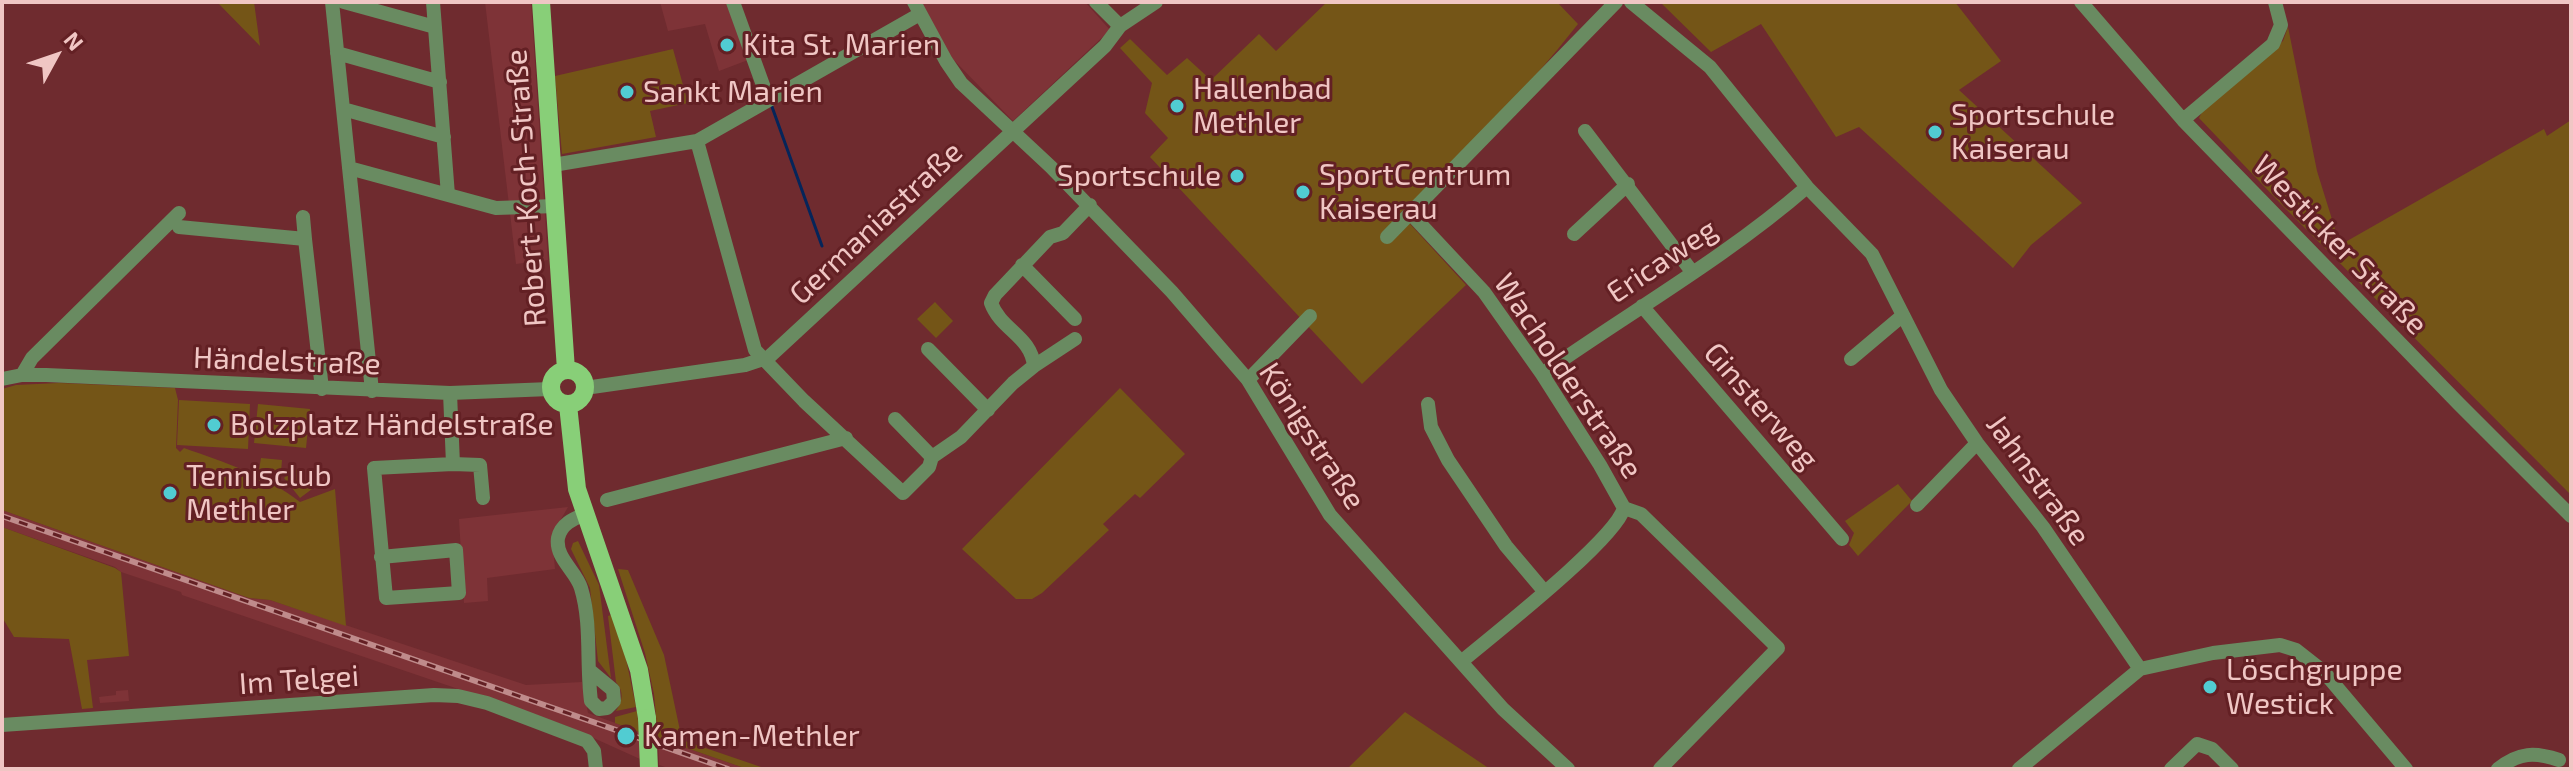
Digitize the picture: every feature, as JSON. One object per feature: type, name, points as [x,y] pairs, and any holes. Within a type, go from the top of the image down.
[{"type":"main road","name":"Robert-Koch-Straße","points":[[541,2],[566,370]]},
{"type":"main road","points":[[566,370],[582,377],[585,388],[582,398],[568,405],[554,399],[550,389],[552,379],[566,370]]},
{"type":"main road","points":[[568,405],[574,470],[585,514],[636,659],[647,718],[649,769]]},
{"type":"street","points":[[332,2],[372,391]]},
{"type":"street","points":[[344,2],[435,27]]},
{"type":"street","points":[[433,2],[448,195]]},
{"type":"street","points":[[733,2],[768,99]]},
{"type":"street","points":[[1096,2],[1120,26]]},
{"type":"street","name":"Germaniastraße","points":[[585,388],[763,360],[780,348],[1105,46],[1120,26],[1156,2]]},
{"type":"street","points":[[1387,237],[1616,2]]},
{"type":"street","name":"Jahnstraße","points":[[1631,2],[1710,67],[1807,187],[1872,254],[1941,390],[1977,443],[2043,527],[2140,669]]},
{"type":"street","name":"Westicker Straße","points":[[2081,2],[2183,120],[2571,516]]},
{"type":"street","points":[[2183,120],[2273,44],[2281,25],[2275,2]]},
{"type":"street","points":[[553,165],[697,141],[917,8]]},
{"type":"street","name":"Königstraße","points":[[917,8],[961,83],[1090,205],[1172,292],[1248,380],[1330,515],[1503,709],[1568,769]]},
{"type":"street","points":[[337,53],[440,82]]},
{"type":"street","points":[[343,109],[444,137]]},
{"type":"street","points":[[1585,131],[1693,273]]},
{"type":"street","points":[[697,141],[755,350],[903,493],[929,467],[932,457],[961,437],[1013,383],[1075,339]]},
{"type":"street","points":[[349,168],[496,208],[556,206]]},
{"type":"street","points":[[1574,234],[1628,184]]},
{"type":"street","name":"Ericaweg","points":[[1542,374],[1771,219],[1807,187]]},
{"type":"street","points":[[1034,366],[1033,352],[995,313],[991,303],[1050,237],[1063,233],[1090,205]]},
{"type":"street","name":"Wacholderstraße","points":[[1411,214],[1484,292],[1542,374],[1624,508],[1616,525],[1461,662]]},
{"type":"street","points":[[303,217],[322,389]]},
{"type":"street","points":[[2,379],[22,375],[47,342],[55,338],[179,220],[305,239]]},
{"type":"street","points":[[1022,265],[1075,319]]},
{"type":"street","name":"Ginsterweg","points":[[1642,306],[1842,539]]},
{"type":"street","points":[[1248,380],[1310,316]]},
{"type":"street","points":[[1851,359],[1902,316]]},
{"type":"street","points":[[928,349],[988,410]]},
{"type":"street","name":"Händelstraße","points":[[22,375],[372,391],[450,393],[550,389]]},
{"type":"street","points":[[450,393],[453,464]]},
{"type":"street","points":[[1428,404],[1431,427],[1448,460],[1506,546],[1544,591]]},
{"type":"street","points":[[895,419],[932,457]]},
{"type":"street","points":[[607,500],[846,438]]},
{"type":"street","points":[[1917,505],[1977,443]]},
{"type":"street","points":[[381,557],[456,550],[459,593],[386,598],[381,557],[374,468],[480,465],[483,498]]},
{"type":"street","points":[[1624,508],[1641,514],[1778,648],[1660,769]]},
{"type":"street","points":[[585,514],[566,523],[558,545],[581,588],[589,670]]},
{"type":"street","points":[[2019,769],[2140,669],[2266,645],[2296,650],[2324,672],[2406,769]]},
{"type":"street","name":"Im Telgei","points":[[2,725],[434,695],[458,696],[487,703],[582,738],[592,745],[596,769]]},
{"type":"street","points":[[2171,769],[2197,744],[2212,749],[2232,769]]},
{"type":"street","points":[[2498,769],[2514,757],[2528,753],[2559,760]]},
{"type":"shaded area","points":[[217,2],[254,2],[260,46]]},
{"type":"shaded area","points":[[485,2],[531,2],[548,260],[516,264]]},
{"type":"shaded area","name":"Kita St. Marien","points":[[660,2],[727,2],[748,60],[719,71],[705,24],[668,31]]},
{"type":"shaded area","points":[[920,2],[1085,2],[1110,30],[1013,121],[950,56]]},
{"type":"shaded area","name":"SportCentrum Kaiserau","points":[[1327,2],[1557,2],[1578,24],[1493,122],[1400,213],[1466,285],[1362,384],[1150,157],[1168,138],[1145,113],[1152,83],[1120,48],[1130,39],[1167,75],[1187,58],[1211,80],[1259,34],[1276,51]]},
{"type":"shaded area","name":"Sportschule Kaiserau","points":[[1660,2],[1955,2],[2001,61],[1959,90],[2082,203],[2031,245],[2013,268],[1859,127],[1836,137],[1761,24],[1711,52]]},
{"type":"shaded area","points":[[2288,27],[2317,171],[2340,245],[2544,129],[2547,136],[2571,120],[2571,495],[2199,118],[2203,110],[2283,41]]},
{"type":"shaded area","points":[[673,49],[688,103],[650,111],[656,137],[562,154],[555,76]]},
{"type":"shaded area","points":[[935,302],[953,321],[936,338],[917,319]]},
{"type":"shaded area","points":[[59,383],[175,388],[178,400],[176,448],[180,452],[184,448],[245,470],[300,502],[335,489],[346,626],[270,600],[249,598],[2,510],[2,389],[16,385]]},
{"type":"shaded area","points":[[1120,388],[1185,454],[1140,498],[1135,494],[1103,524],[1109,530],[1042,593],[1032,599],[1016,599],[962,549]]},
{"type":"shaded area","name":"Bolzplatz Händelstraße","points":[[179,400],[250,404],[248,449],[177,445]]},
{"type":"shaded area","points":[[258,404],[310,409],[306,448],[254,443]]},
{"type":"shaded area","points":[[261,458],[282,460],[281,472],[259,470]]},
{"type":"shaded area","points":[[295,468],[312,489],[300,498],[284,478]]},
{"type":"shaded area","points":[[1898,484],[1912,501],[1858,556],[1849,545],[1854,533],[1845,521]]},
{"type":"shaded area","points":[[568,507],[552,535],[555,569],[487,578],[488,601],[464,603],[459,519]]},
{"type":"shaded area","points":[[2,510],[249,598],[270,600],[526,685],[582,682],[588,713],[640,732],[640,759],[567,726],[182,595],[115,567],[2,527]]},
{"type":"shaded area","points":[[2,527],[121,572],[129,656],[87,660],[93,708],[82,709],[69,639],[14,637],[2,617]]},
{"type":"shaded area","points":[[578,541],[599,585],[611,678],[598,661],[590,588],[571,549],[573,543]]},
{"type":"shaded area","points":[[618,569],[628,570],[664,655],[682,740],[767,769],[747,769],[658,738],[654,694],[645,653]]},
{"type":"shaded area","points":[[611,615],[626,659],[636,707],[616,711],[622,696],[616,682],[608,616]]},
{"type":"shaded area","points":[[128,690],[129,701],[100,703],[99,697]]},
{"type":"shaded area","points":[[637,711],[639,732],[615,723],[615,717]]},
{"type":"shaded area","points":[[1405,712],[1490,769],[1347,769]]},
{"type":"shaded area","points":[[658,738],[747,769],[671,769],[659,765]]},
{"type":"waterway","points":[[771,104],[822,246]]},
{"type":"railway","points":[[2,516],[728,769]]},
{"type":"place","name":"Kita St. Marien","points":[[727,45]]},
{"type":"place","name":"Sankt Marien","points":[[627,92]]},
{"type":"place","name":"Hallenbad Methler","points":[[1177,106]]},
{"type":"place","name":"Sportschule Kaiserau","points":[[1935,132]]},
{"type":"place","name":"Sportschule","points":[[1237,176]]},
{"type":"place","name":"SportCentrum Kaiserau","points":[[1303,192]]},
{"type":"place","name":"Bolzplatz Händelstraße","points":[[214,425]]},
{"type":"place","name":"Tennisclub Methler","points":[[170,493]]},
{"type":"place","name":"Löschgruppe Westick","points":[[2210,687]]},
{"type":"place","name":"Kamen-Methler","points":[[626,736]]}]
